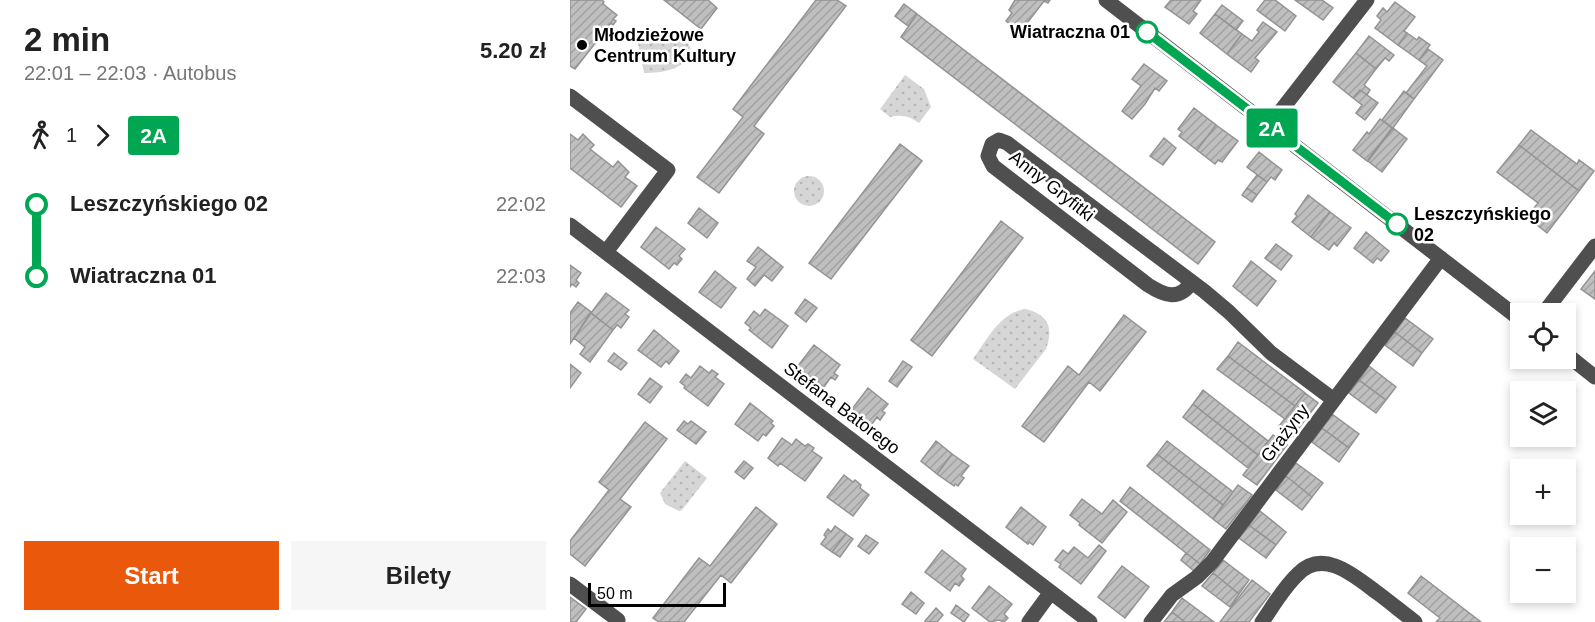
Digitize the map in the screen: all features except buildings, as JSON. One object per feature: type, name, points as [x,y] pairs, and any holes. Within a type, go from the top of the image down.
[{"type":"street","points":[[1106,0],[1510,311]]},
{"type":"street","points":[[1269,126],[1366,0]]},
{"type":"street","points":[[570,96],[668,170],[606,252]]},
{"type":"street","name":"Anny Gryfitki","points":[[1192,282],[1187,290],[1176,295],[1160,292],[1148,285],[993,166],[988,156],[992,144],[999,140],[1007,143],[1192,282],[1229,312],[1271,353],[1334,400]]},
{"type":"street","name":"Stefana Batorego","points":[[570,225],[1090,622]]},
{"type":"street","points":[[1551,303],[1595,246]]},
{"type":"street","name":"Grażyny","points":[[1150,622],[1172,595],[1197,577],[1212,562],[1441,258]]},
{"type":"street","points":[[1576,362],[1595,377]]},
{"type":"street","points":[[1262,622],[1298,573],[1314,564],[1324,563],[1348,571],[1416,622]]},
{"type":"street","points":[[570,584],[618,620]]},
{"type":"street","points":[[1029,622],[1051,592]]},
{"type":"shaded area","points":[[652,33],[663,33],[685,41],[691,50],[688,57],[672,69],[644,73],[637,38]]},
{"type":"shaded area","points":[[905,75],[924,89],[931,107],[919,123],[905,116],[890,117],[880,109]]},
{"type":"shaded area","points":[[809,176],[819,181],[824,191],[819,201],[809,206],[799,201],[794,191],[799,181]]},
{"type":"shaded area","points":[[1026,309],[1044,318],[1049,334],[1046,349],[1015,389],[973,359],[1001,321],[1017,311]]},
{"type":"shaded area","points":[[685,461],[707,478],[679,511],[665,504],[660,493]]},
{"type":"bus line","name":"2A","points":[[1147,32],[1397,224]]},
{"type":"place","name":"Wiatraczna 01","points":[[1147,32]]},
{"type":"place","name":"Młodzieżowe Centrum Kultury","points":[[582,45]]},
{"type":"place","name":"Leszczyńskiego 02","points":[[1397,224]]}]
